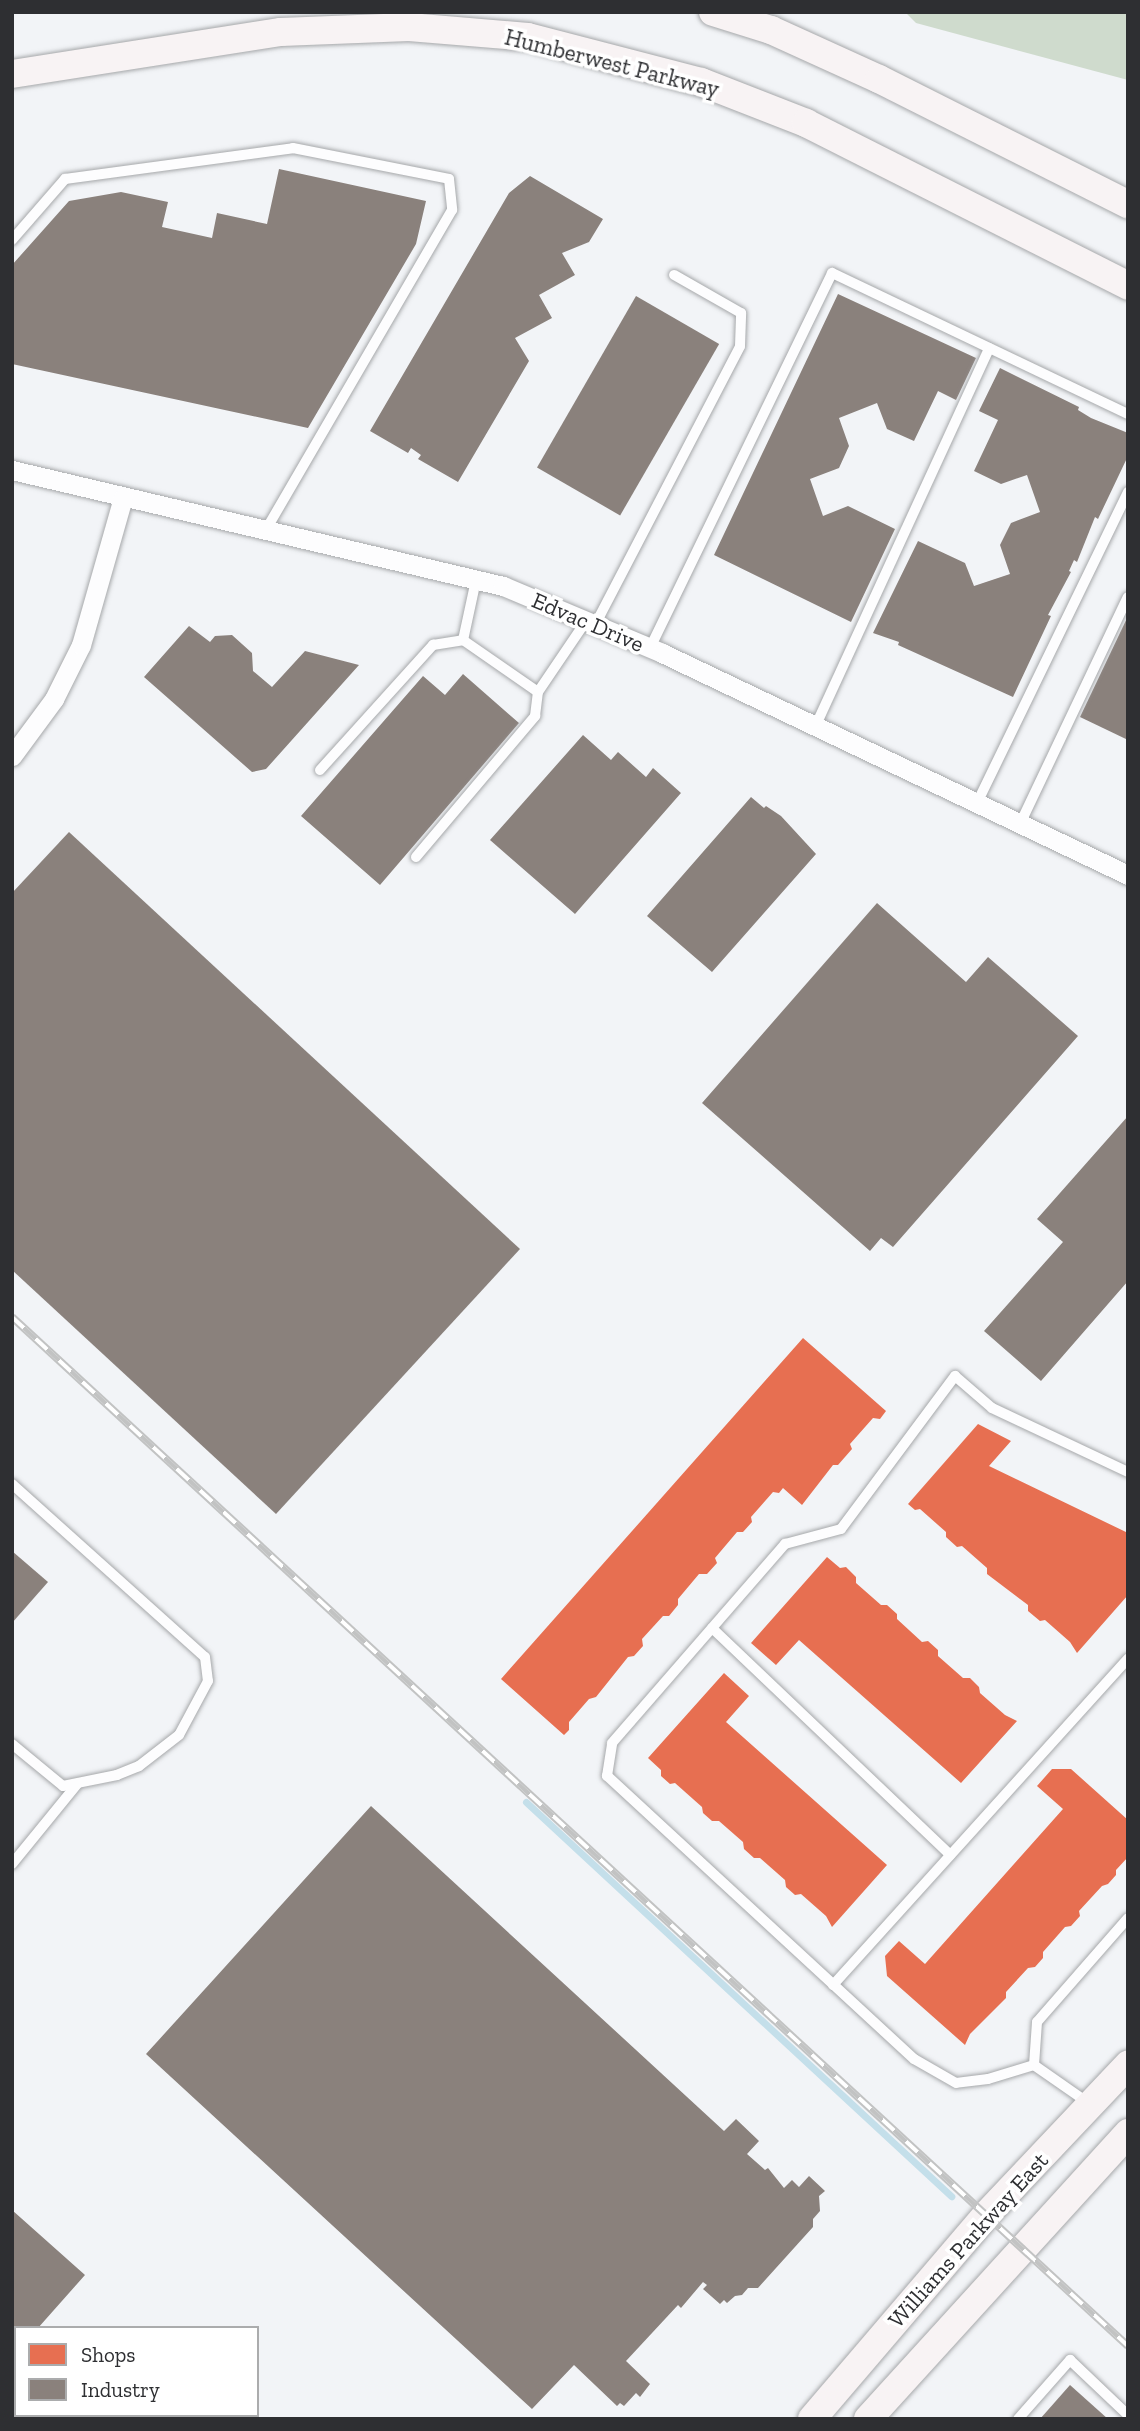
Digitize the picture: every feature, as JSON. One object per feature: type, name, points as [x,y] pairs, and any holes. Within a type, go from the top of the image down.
[{"type":"main road","points":[[713,12],[771,30],[879,79],[1128,204]]},
{"type":"main road","name":"Humberwest Parkway","points":[[12,74],[230,38],[342,28],[409,27],[528,37],[701,82],[806,123],[1128,286]]},
{"type":"main road","name":"Williams Parkway East","points":[[813,2419],[986,2215],[1128,2065]]},
{"type":"main road","name":"Williams Parkway East","points":[[868,2419],[1128,2133]]},
{"type":"street","name":"Edvac Drive","points":[[12,470],[503,586],[650,648],[1128,875]]},
{"type":"street","points":[[12,756],[54,699],[81,645],[123,498]]},
{"type":"lane","points":[[12,240],[65,179],[293,148],[449,179],[452,210],[267,529]]},
{"type":"lane","points":[[650,648],[832,273],[1128,414]]},
{"type":"lane","points":[[416,857],[535,716],[538,692],[591,623],[740,346],[741,313],[674,275]]},
{"type":"lane","points":[[814,727],[989,348]]},
{"type":"lane","points":[[976,804],[1128,492]]},
{"type":"lane","points":[[463,640],[476,580]]},
{"type":"lane","points":[[1020,824],[1128,597]]},
{"type":"lane","points":[[320,770],[433,645],[463,640],[538,692]]},
{"type":"lane","points":[[1034,2065],[988,2079],[956,2083],[914,2059],[607,1776],[612,1743],[785,1544],[841,1529],[956,1376],[992,1408],[1128,1472]]},
{"type":"lane","points":[[12,1484],[205,1657],[208,1681],[179,1735],[139,1766],[117,1775],[63,1786],[12,1744]]},
{"type":"lane","points":[[712,1628],[950,1855]]},
{"type":"lane","points":[[833,1985],[1128,1658]]},
{"type":"lane","points":[[12,1864],[78,1783]]},
{"type":"lane","points":[[1034,2065],[1037,2022],[1128,1918]]},
{"type":"lane","points":[[1034,2065],[1091,2105]]},
{"type":"lane","points":[[1018,2419],[1070,2360],[1128,2415]]},
{"type":"green space","points":[[905,12],[1128,12],[1128,80],[916,23]]},
{"type":"building: Shops","points":[[803,1338],[886,1411],[880,1419],[873,1418],[850,1444],[852,1449],[838,1465],[833,1465],[802,1505],[783,1488],[779,1493],[773,1492],[751,1517],[752,1522],[743,1532],[737,1532],[715,1558],[717,1563],[707,1574],[699,1574],[678,1599],[678,1605],[669,1616],[663,1616],[642,1639],[643,1646],[634,1656],[628,1657],[596,1697],[589,1699],[569,1722],[569,1730],[564,1735],[501,1679]]},
{"type":"building: Shops","points":[[978,1424],[1011,1441],[989,1466],[1128,1533],[1128,1595],[1077,1653],[1070,1642],[1045,1620],[1040,1621],[1028,1611],[1028,1605],[987,1574],[987,1568],[962,1546],[957,1547],[946,1537],[946,1532],[920,1509],[915,1510],[908,1504]]},
{"type":"building: Shops","points":[[827,1557],[840,1568],[846,1567],[856,1577],[856,1583],[881,1605],[887,1605],[897,1614],[897,1619],[922,1642],[928,1641],[938,1650],[938,1656],[963,1678],[970,1678],[979,1687],[980,1693],[1005,1715],[1017,1721],[961,1783],[799,1640],[776,1665],[751,1643]]},
{"type":"building: Shops","points":[[724,1673],[749,1696],[726,1722],[887,1865],[832,1927],[826,1916],[801,1894],[795,1895],[786,1887],[785,1880],[760,1858],[754,1858],[744,1849],[743,1842],[719,1821],[712,1821],[703,1813],[702,1807],[675,1783],[670,1784],[661,1776],[661,1770],[648,1758]]},
{"type":"building: Shops","points":[[1052,1769],[1071,1769],[1128,1820],[1128,1857],[1108,1884],[1102,1886],[1079,1911],[1080,1916],[1071,1926],[1065,1927],[1043,1952],[1043,1958],[1035,1967],[1028,1968],[1006,1992],[1006,1998],[970,2034],[965,2045],[887,1976],[885,1956],[899,1941],[925,1964],[1063,1809],[1037,1786]]},
{"type":"building: Industry","points":[[279,169],[426,201],[416,244],[308,428],[12,364],[12,265],[69,201],[121,192],[168,202],[162,227],[212,238],[217,213],[267,224]]},
{"type":"building: Industry","points":[[530,176],[603,219],[589,242],[562,253],[575,275],[539,295],[552,318],[515,338],[529,361],[458,482],[418,459],[421,455],[411,448],[408,453],[370,431],[509,193]]},
{"type":"building: Industry","points":[[838,294],[976,358],[956,400],[938,391],[914,441],[887,429],[877,403],[839,418],[849,446],[839,468],[810,479],[823,516],[848,506],[895,529],[851,622],[714,555]]},
{"type":"building: Industry","points":[[636,296],[719,344],[620,515],[537,467]]},
{"type":"building: Industry","points":[[1000,368],[1079,407],[1078,410],[1091,418],[1128,433],[1128,456],[1098,519],[1095,517],[1077,562],[1074,560],[1069,571],[1071,572],[1048,615],[1051,616],[1013,697],[898,645],[899,642],[873,633],[918,541],[965,563],[974,586],[1010,574],[1000,545],[1011,523],[1040,512],[1027,475],[1001,484],[974,471],[998,420],[979,411]]},
{"type":"building: Industry","points":[[1128,616],[1128,740],[1080,717]]},
{"type":"building: Industry","points":[[189,626],[210,642],[215,636],[232,635],[252,653],[253,671],[272,687],[305,651],[359,665],[266,769],[252,772],[144,677]]},
{"type":"building: Industry","points":[[463,674],[519,723],[380,885],[301,816],[423,676],[445,695]]},
{"type":"building: Industry","points":[[583,735],[611,760],[618,752],[646,777],[653,768],[681,793],[575,914],[490,840]]},
{"type":"building: Industry","points":[[751,797],[764,808],[766,806],[781,816],[816,854],[712,972],[647,916]]},
{"type":"building: Industry","points":[[69,832],[520,1249],[276,1514],[12,1270],[12,893]]},
{"type":"building: Industry","points":[[877,903],[966,982],[988,957],[1078,1036],[893,1247],[881,1238],[870,1251],[702,1103]]},
{"type":"building: Industry","points":[[1128,1116],[1128,1281],[1041,1381],[984,1331],[1063,1242],[1037,1219]]},
{"type":"building: Industry","points":[[12,1551],[48,1582],[12,1623]]},
{"type":"building: Industry","points":[[371,1806],[724,2131],[736,2119],[759,2141],[747,2154],[765,2170],[768,2168],[784,2188],[792,2180],[799,2187],[809,2176],[825,2191],[819,2196],[820,2211],[813,2219],[813,2227],[758,2288],[748,2288],[742,2295],[735,2296],[727,2303],[724,2300],[720,2304],[703,2289],[707,2285],[703,2282],[681,2308],[678,2305],[626,2361],[650,2384],[640,2397],[636,2393],[624,2406],[620,2403],[617,2406],[574,2365],[532,2409],[146,2054]]},
{"type":"building: Industry","points":[[12,2210],[85,2275],[40,2326],[14,2326],[12,2356]]},
{"type":"building: Industry","points":[[1070,2385],[1108,2419],[1040,2419]]},
{"type":"building: Industry","points":[[48,2417],[141,2417],[141,2419]]},
{"type":"waterway","points":[[526,1802],[951,2196]]},
{"type":"railway","points":[[12,1317],[1128,2346]]}]
